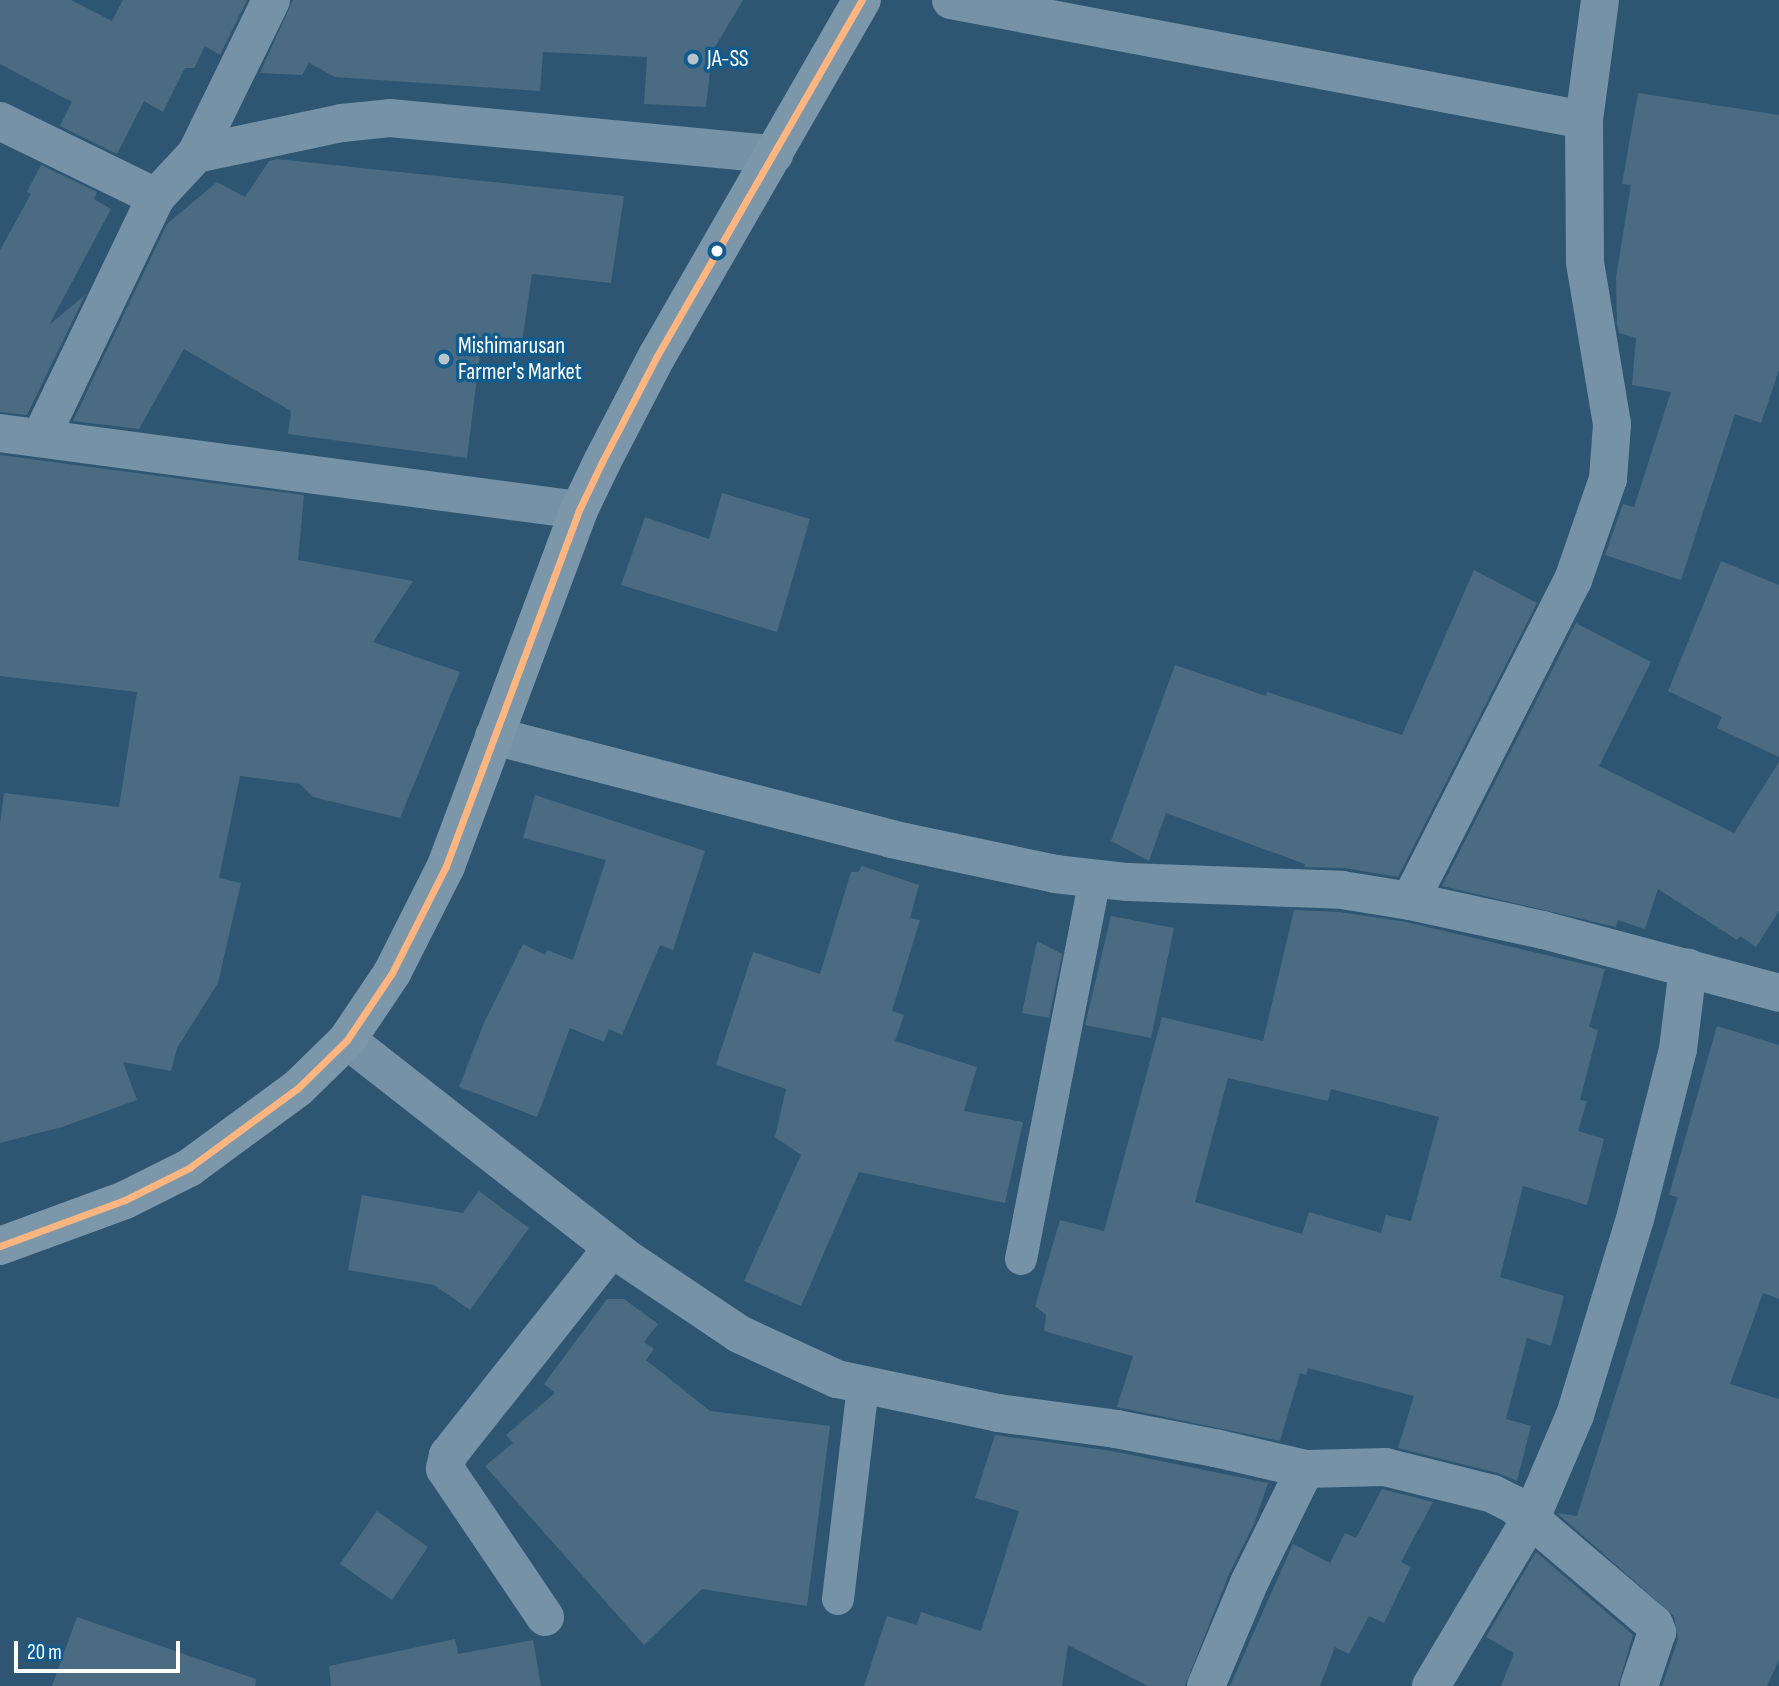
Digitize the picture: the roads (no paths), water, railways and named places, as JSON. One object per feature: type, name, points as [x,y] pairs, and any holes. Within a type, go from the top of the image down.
[{"type":"main road","points":[[0,1246],[125,1200],[189,1168],[298,1088],[347,1040],[392,973],[446,866],[579,510],[657,356],[862,0]]},
{"type":"street","points":[[41,437],[156,197],[196,153],[271,0]]},
{"type":"street","points":[[951,0],[1584,120]]},
{"type":"street","points":[[1409,901],[1573,580],[1608,478],[1612,424],[1585,262],[1584,120],[1600,0]]},
{"type":"street","points":[[196,153],[342,123],[390,118],[774,154]]},
{"type":"street","points":[[0,121],[156,197]]},
{"type":"street","points":[[0,433],[579,510]]},
{"type":"street","points":[[494,736],[891,839],[1055,874],[1095,879],[1331,890],[1409,901],[1543,930],[1779,993]]},
{"type":"street","points":[[1431,1686],[1531,1518],[1575,1415],[1635,1219],[1678,1049],[1688,968]]},
{"type":"street","points":[[347,1040],[613,1247],[739,1334],[786,1358],[837,1379],[998,1413],[1203,1446],[1305,1469],[1385,1467],[1493,1494],[1531,1518],[1654,1624],[1657,1632],[1639,1686]]},
{"type":"street","points":[[545,1618],[445,1469],[448,1455],[613,1247]]},
{"type":"street","points":[[1206,1686],[1249,1583],[1305,1469]]},
{"type":"lane","points":[[1021,1259],[1095,879]]},
{"type":"lane","points":[[838,1599],[863,1385]]},
{"type":"place","name":"JA-SS","points":[[693,59]]},
{"type":"place","name":"Mishimarusan Farmer's Market","points":[[444,359]]}]
